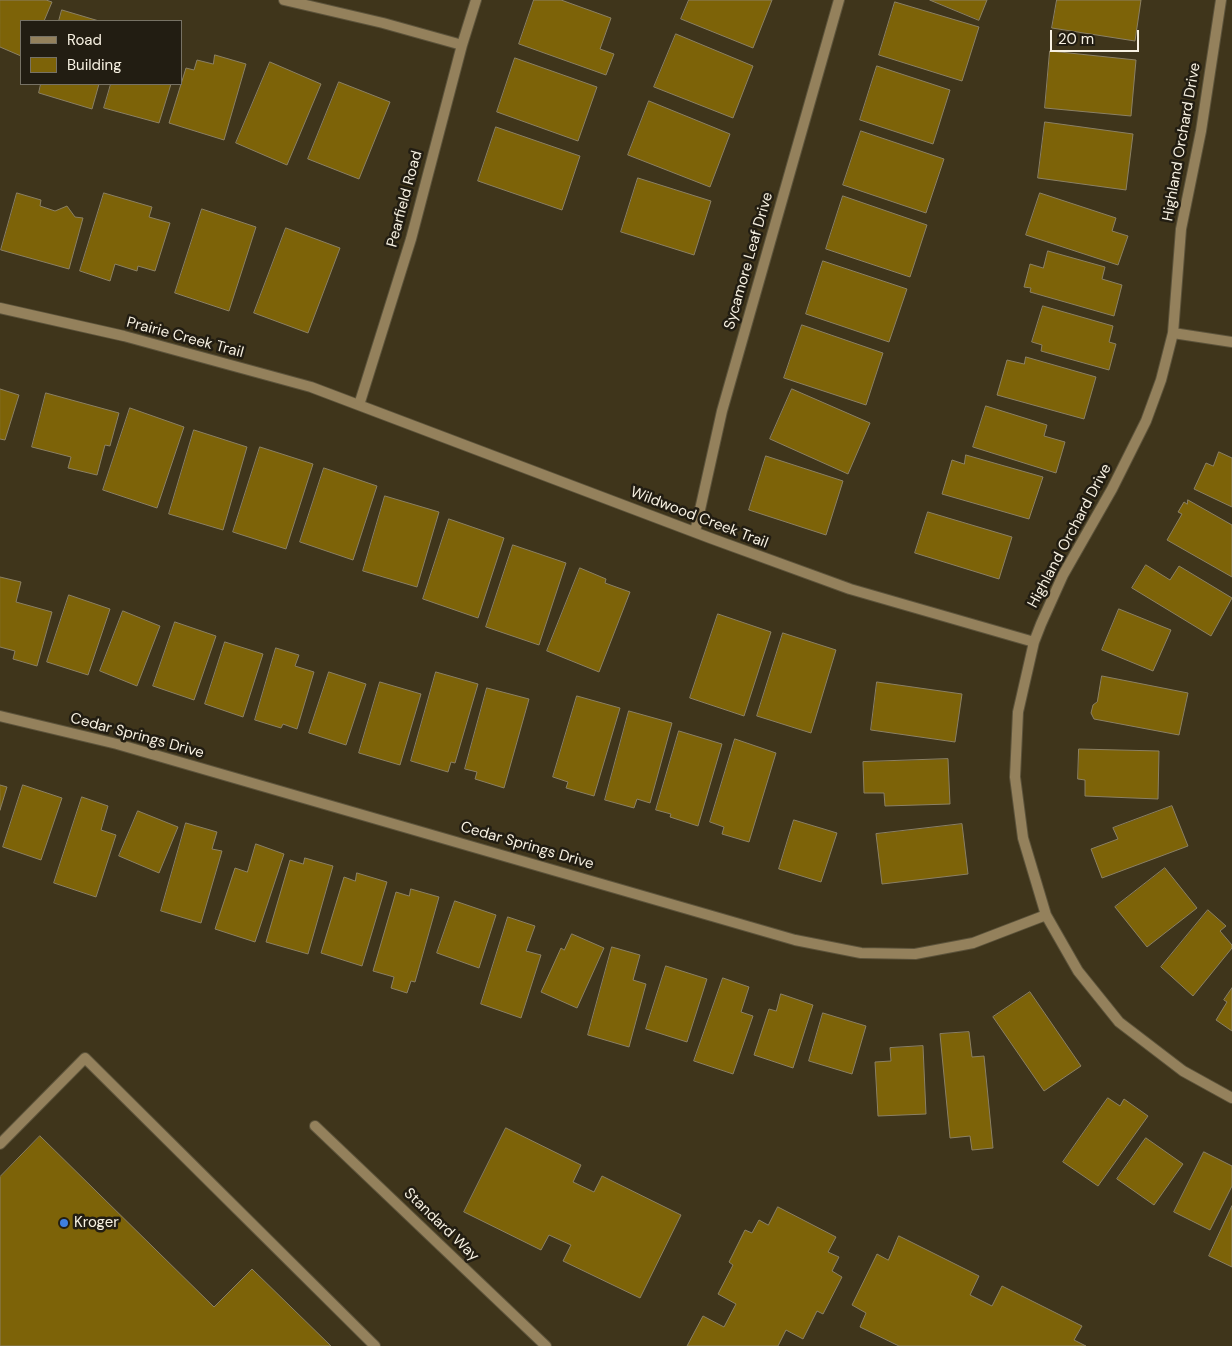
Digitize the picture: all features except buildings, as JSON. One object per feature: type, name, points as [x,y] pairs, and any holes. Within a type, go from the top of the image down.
[{"type":"street","points":[[284,0],[383,23],[462,45]]},
{"type":"street","name":"Pearfield Road","points":[[360,405],[410,239],[462,45],[476,0]]},
{"type":"street","name":"Sycamore Leaf Drive","points":[[694,532],[722,411],[839,0]]},
{"type":"street","name":"Highland Orchard Drive","points":[[1221,0],[1202,131],[1181,229],[1173,333],[1161,380],[1146,421],[1112,489],[1063,575],[1034,642],[1018,712],[1015,777],[1023,838],[1046,915],[1078,971],[1120,1022],[1183,1071],[1232,1098]]},
{"type":"street","name":"Prairie Creek Trail","points":[[0,308],[124,336],[311,387],[360,405]]},
{"type":"street","points":[[1173,333],[1232,342]]},
{"type":"street","name":"Wildwood Creek Trail","points":[[360,405],[850,589],[1034,642]]},
{"type":"street","name":"Cedar Springs Drive","points":[[0,716],[117,744],[795,940],[861,953],[915,954],[973,943],[1046,915]]},
{"type":"street","points":[[0,1144],[85,1058],[375,1346]]},
{"type":"street","name":"Standard Way","points":[[315,1126],[546,1346]]},
{"type":"place","name":"Kroger","points":[[64,1223]]}]
